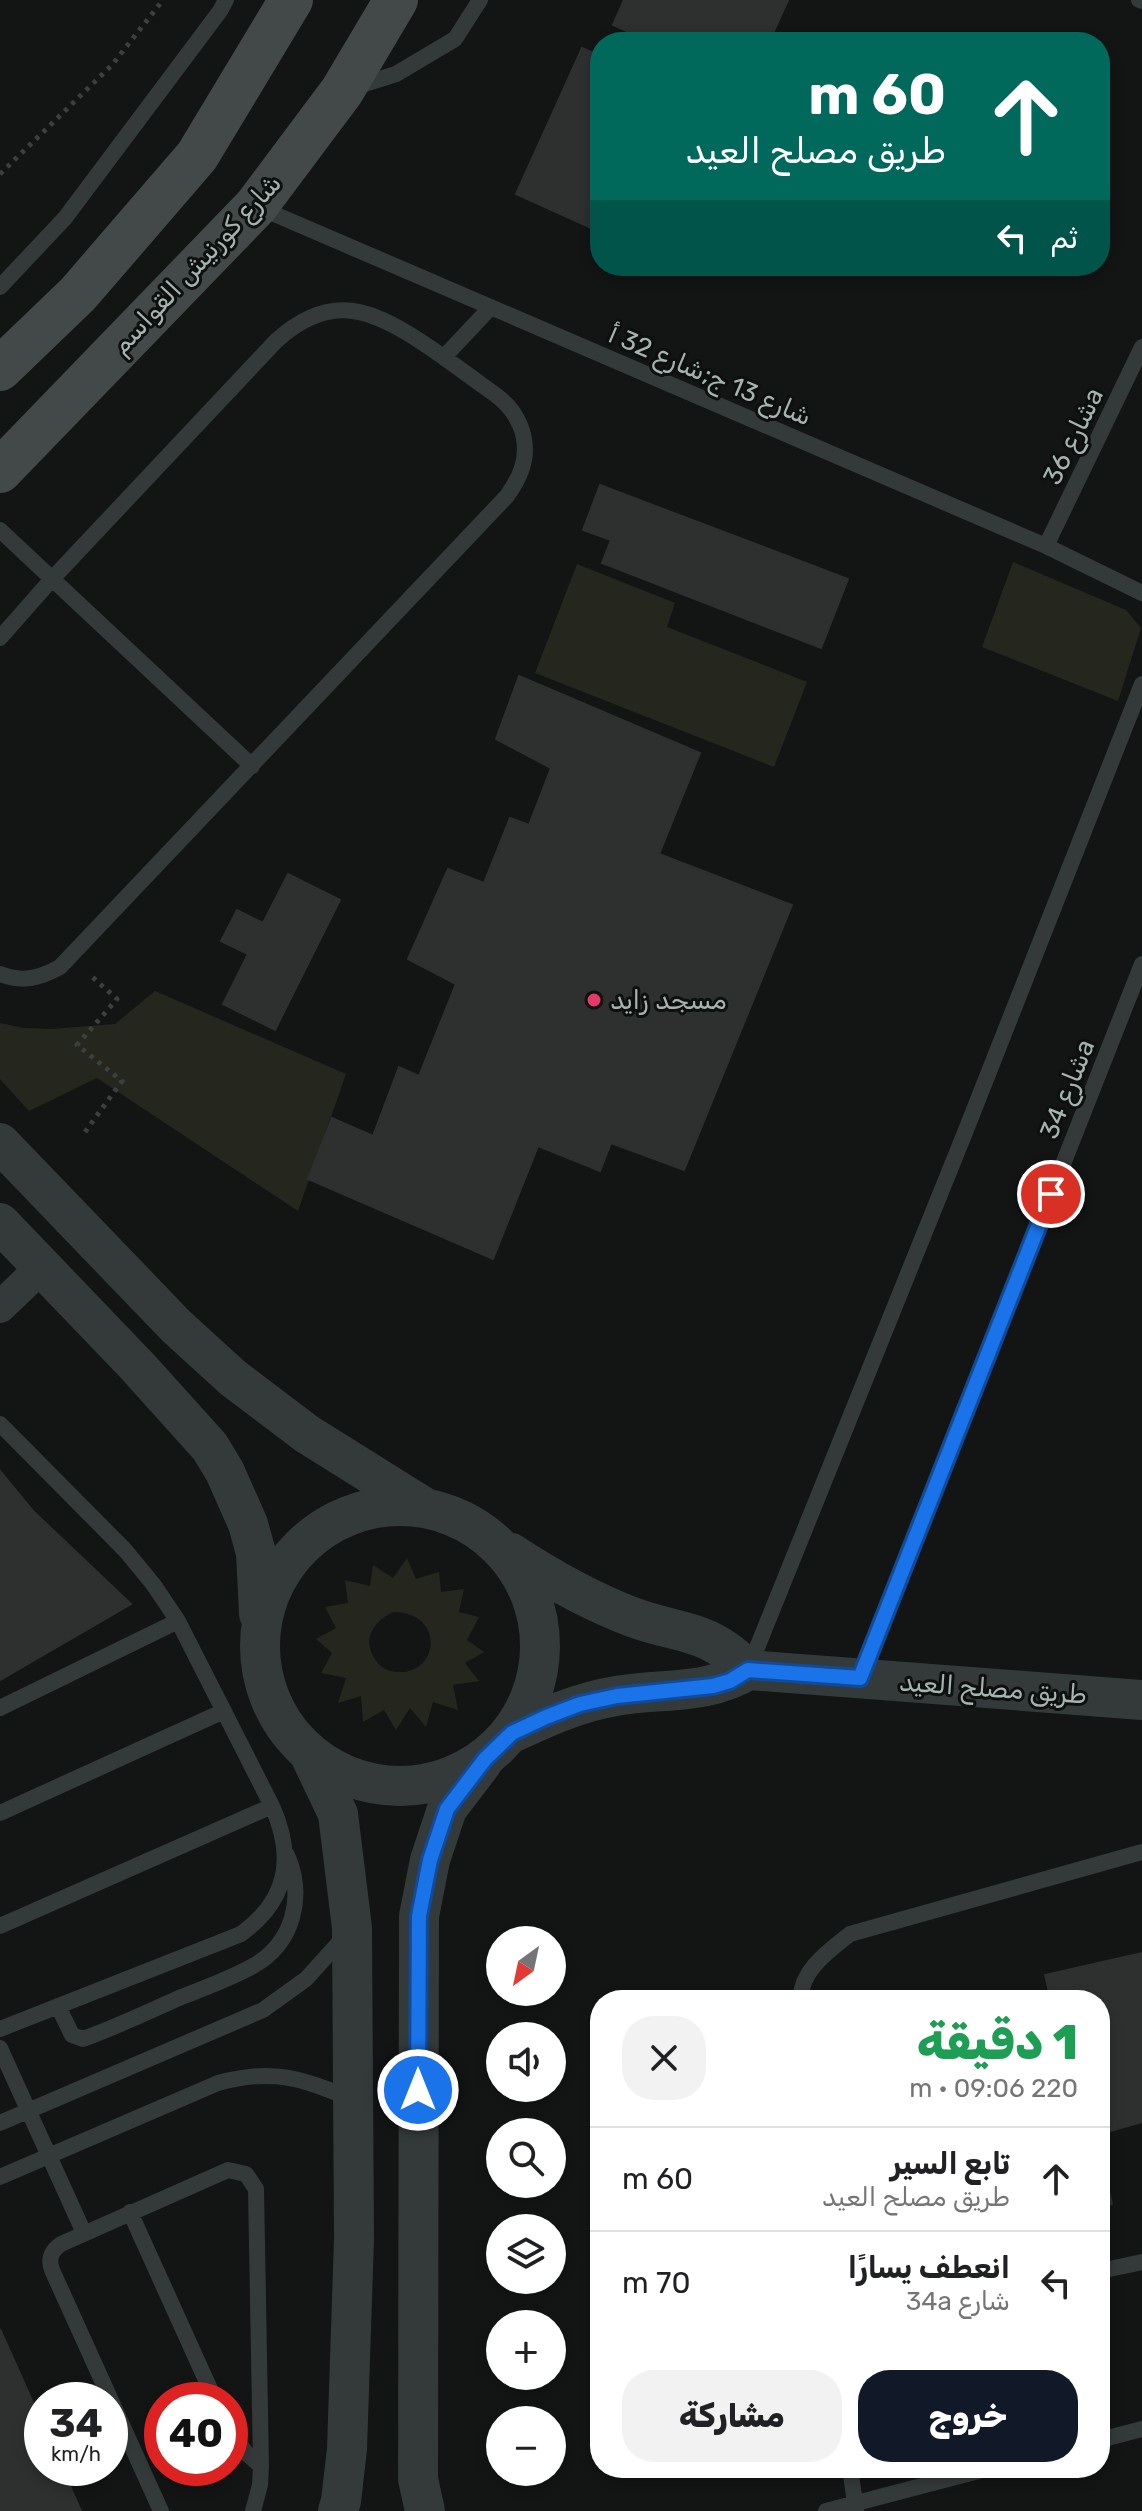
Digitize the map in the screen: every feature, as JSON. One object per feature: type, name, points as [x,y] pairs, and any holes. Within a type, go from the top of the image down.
[{"type":"main road","name":"شارع كورنيش القواسم","points":[[0,471],[256,206],[342,91],[396,0]]},
{"type":"main road","points":[[0,369],[78,294],[197,156],[285,2]]},
{"type":"street","points":[[0,1143],[176,1326],[233,1378],[307,1434],[422,1506],[465,1520],[544,1575],[588,1599],[634,1618],[703,1636],[735,1657],[748,1670]]},
{"type":"street","points":[[0,1223],[138,1367],[210,1447],[225,1472],[248,1524],[256,1553],[262,1676],[279,1718],[309,1753],[338,1814],[352,1928],[354,2239],[347,2449],[338,2511]]},
{"type":"street","points":[[0,1307],[43,1266]]},
{"type":"street","points":[[260,1629],[272,1585],[297,1548],[333,1520],[376,1506],[422,1506]]},
{"type":"street","points":[[425,2511],[418,2479],[419,1916],[430,1860],[447,1809],[499,1746],[532,1698],[541,1659],[539,1619],[526,1580],[502,1548]]},
{"type":"street","name":"طريق مصلح العيد","points":[[499,1746],[546,1717],[580,1704],[617,1696],[713,1686],[730,1681],[748,1670],[1142,1700]]},
{"type":"street","points":[[309,1753],[341,1773],[378,1785],[415,1786],[452,1777],[499,1746]]},
{"type":"lane","points":[[0,287],[65,218],[226,0]]},
{"type":"lane","points":[[342,91],[396,74],[455,39],[480,0]]},
{"type":"lane","name":"شارع 13 ج;شارع 32 أ","points":[[256,206],[1046,546],[1142,593]]},
{"type":"lane","points":[[444,357],[491,307]]},
{"type":"lane","points":[[0,638],[276,341],[310,317],[331,311],[352,311],[392,325],[444,357],[504,402],[517,418],[524,438],[525,459],[519,479],[507,496],[60,967],[33,979],[0,974]]},
{"type":"lane","name":"شارع 36a","points":[[1046,546],[1142,347]]},
{"type":"lane","points":[[0,530],[252,766]]},
{"type":"lane","points":[[748,1670],[1142,684]]},
{"type":"lane","name":"شارع 34a","points":[[860,1678],[1142,964]]},
{"type":"lane","points":[[0,1424],[125,1550],[178,1621],[272,1806],[285,1850],[285,1866],[275,1898],[261,1918],[241,1934],[0,2029]]},
{"type":"lane","points":[[0,1708],[178,1621]]},
{"type":"lane","points":[[0,1813],[224,1711]]},
{"type":"lane","points":[[0,1926],[272,1806]]},
{"type":"lane","points":[[58,2006],[72,2035],[83,2039],[254,1966],[278,1945],[293,1917],[297,1901],[296,1883],[285,1850]]},
{"type":"lane","points":[[802,1990],[817,1961],[850,1934],[1142,1852]]},
{"type":"lane","points":[[0,2123],[263,2010],[306,1979],[352,1928]]},
{"type":"lane","points":[[0,2048],[84,2233]]},
{"type":"lane","points":[[0,2177],[218,2083],[239,2077],[284,2076],[352,2099]]},
{"type":"lane","points":[[161,2511],[50,2263],[54,2248],[228,2170],[246,2174],[256,2189],[261,2466],[253,2511]]},
{"type":"lane","points":[[130,2212],[207,2382]]},
{"type":"lane","points":[[1110,2269],[1142,2262]]},
{"type":"lane","points":[[1110,2437],[1142,2429]]},
{"type":"lane","points":[[248,2455],[261,2466]]},
{"type":"lane","points":[[852,2478],[856,2507]]},
{"type":"lane","points":[[826,2511],[856,2507],[956,2478]]},
{"type":"path","points":[[0,174],[112,65],[163,0]]},
{"type":"path","points":[[60,967],[77,982],[86,971],[117,999],[77,1045],[122,1081],[85,1132]]},
{"type":"shaded area","points":[[1013,562],[1126,610],[1141,628],[1118,701],[982,647]]},
{"type":"shaded area","points":[[577,564],[675,603],[667,627],[807,682],[774,767],[535,673]]},
{"type":"shaded area","points":[[155,991],[346,1074],[298,1211],[97,1078],[29,1111],[0,1079],[0,1023],[52,1029],[115,1024]]},
{"type":"shaded area","points":[[407,1558],[416,1579],[439,1572],[441,1592],[464,1589],[459,1612],[479,1617],[467,1640],[484,1652],[465,1663],[479,1681],[453,1685],[458,1710],[433,1702],[426,1727],[410,1708],[396,1730],[384,1710],[363,1722],[361,1696],[338,1703],[346,1678],[321,1673],[332,1653],[316,1639],[336,1628],[325,1607],[348,1603],[345,1580],[370,1586],[373,1565],[393,1578]],"holes":[[[393,1612],[410,1615],[422,1622],[429,1632],[429,1654],[412,1670],[398,1672],[386,1669],[372,1654],[371,1632]]]},
{"type":"building","points":[[624,0],[788,0],[774,32],[629,32],[613,25]]},
{"type":"building","points":[[582,48],[590,52],[590,227],[516,194]]},
{"type":"building","points":[[600,485],[848,579],[821,648],[602,563],[611,540],[583,530]]},
{"type":"building","name":"مسجد زايد","points":[[519,676],[700,753],[659,854],[792,905],[684,1170],[611,1143],[600,1171],[538,1146],[493,1259],[308,1179],[332,1118],[373,1136],[399,1067],[419,1076],[456,984],[408,959],[448,869],[484,883],[510,818],[529,825],[551,768],[496,739]]},
{"type":"building","points":[[288,874],[340,900],[275,1030],[223,1004],[248,954],[221,941],[237,910],[263,923]]},
{"type":"building","points":[[0,1471],[33,1511],[131,1604],[0,1680]]},
{"type":"building","points":[[1142,1953],[1142,2122],[1110,2131],[1110,1990],[1049,1990],[1045,1975]]},
{"type":"building","points":[[0,2329],[24,2383],[24,2486],[70,2486],[81,2511],[0,2511]]},
{"type":"place","name":"مسجد زايد","points":[[594,1000]]},
{"type":"route","points":[[418,2090],[419,1916],[430,1860],[447,1809],[461,1788],[512,1733],[580,1704],[617,1696],[713,1686],[730,1681],[748,1670],[860,1678],[1051,1194]]}]
